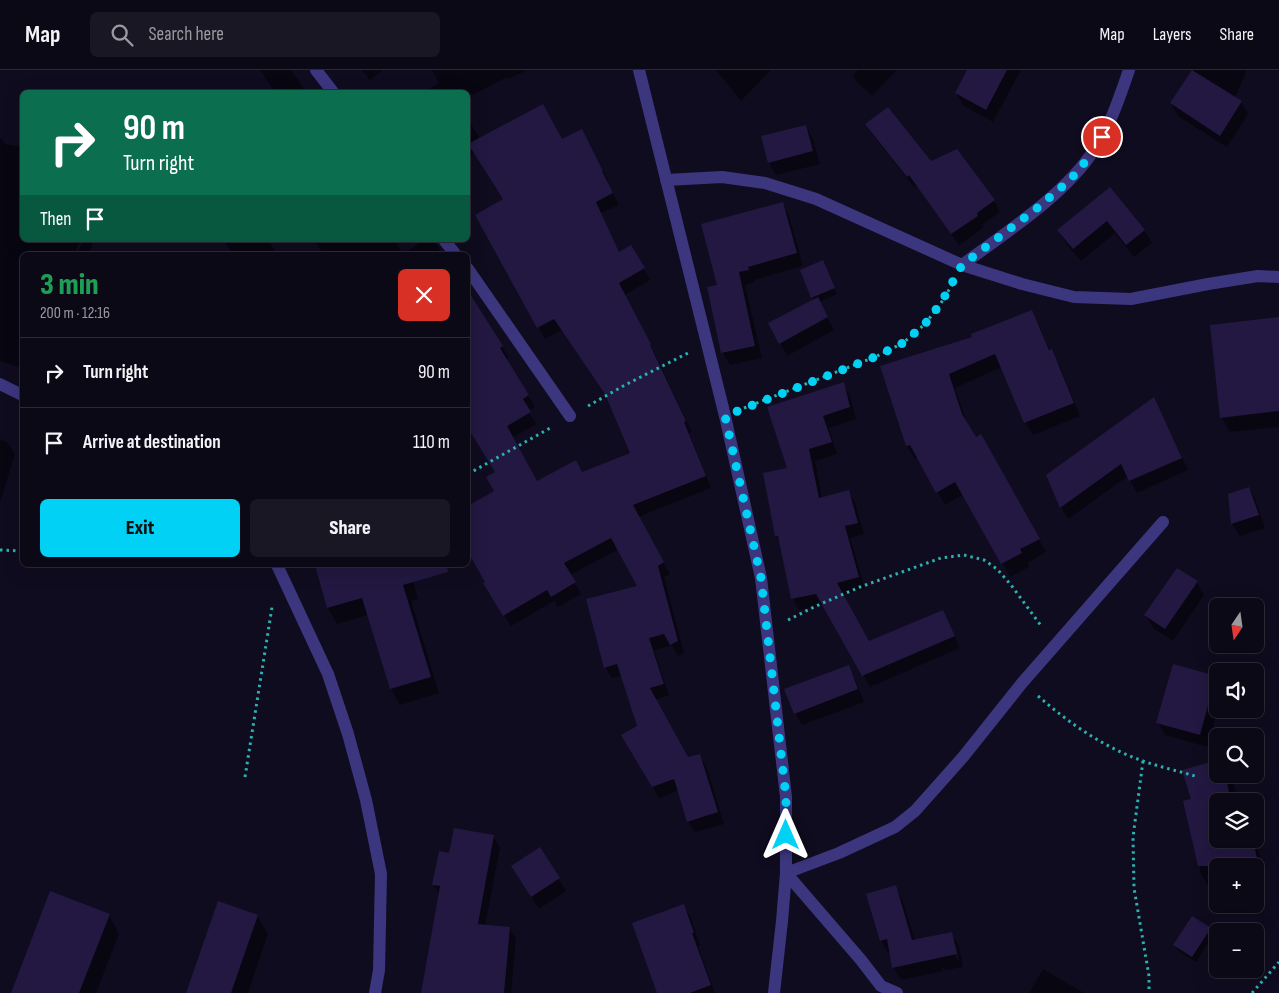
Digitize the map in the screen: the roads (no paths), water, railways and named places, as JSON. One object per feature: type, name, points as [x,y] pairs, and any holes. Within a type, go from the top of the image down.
[{"type":"street","points":[[316,70],[331,90]]},
{"type":"street","points":[[638,70],[725,416],[761,578],[786,797],[786,873],[774,993]]},
{"type":"street","points":[[962,265],[1036,209],[1070,180],[1095,150],[1129,70]]},
{"type":"street","points":[[666,180],[722,177],[765,184],[816,199],[962,265],[1022,284],[1074,297],[1132,299],[1225,281],[1258,276],[1279,276]]},
{"type":"street","points":[[446,242],[454,252]]},
{"type":"street","points":[[470,272],[570,416]]},
{"type":"street","points":[[0,384],[20,394]]},
{"type":"street","points":[[786,873],[839,854],[895,827],[915,811],[963,757],[1022,683],[1163,522]]},
{"type":"street","points":[[278,569],[328,674],[348,734],[366,800],[381,874],[380,970],[375,993]]},
{"type":"street","points":[[786,873],[861,960],[882,989],[897,993]]}]
